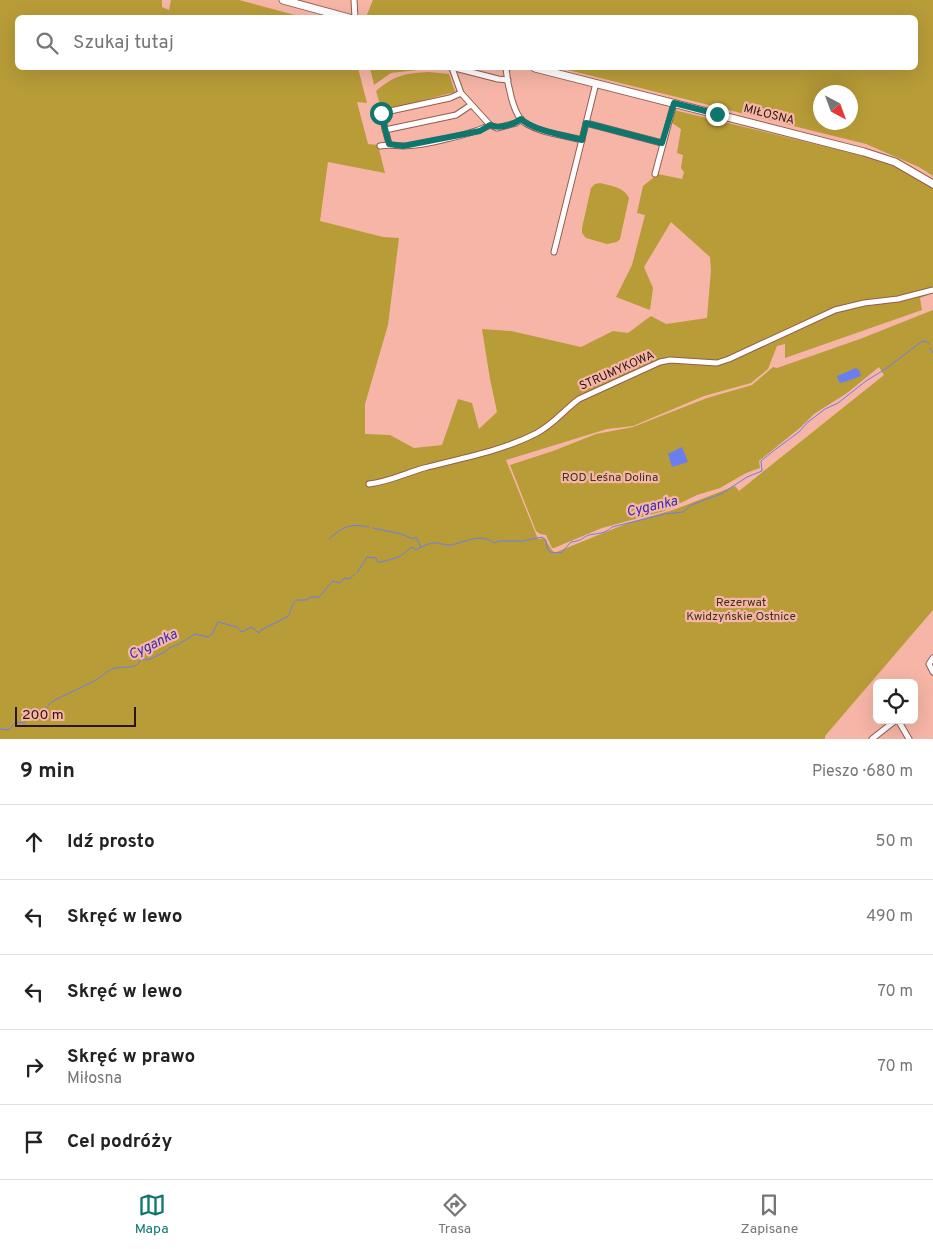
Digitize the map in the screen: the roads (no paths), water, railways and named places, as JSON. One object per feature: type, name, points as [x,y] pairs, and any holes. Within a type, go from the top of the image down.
[{"type":"main road","points":[[283,0],[338,15]]},
{"type":"main road","name":"MIŁOSNA","points":[[543,70],[884,157],[906,167],[933,184]]},
{"type":"street","points":[[354,0],[355,15]]},
{"type":"street","points":[[454,70],[461,93],[490,125],[497,128],[516,123],[521,119]]},
{"type":"street","points":[[461,70],[508,80]]},
{"type":"street","points":[[506,70],[513,104],[525,123],[582,140]]},
{"type":"street","points":[[554,252],[596,83]]},
{"type":"street","points":[[389,144],[381,113],[450,98],[461,93]]},
{"type":"street","points":[[655,174],[674,103]]},
{"type":"street","points":[[385,130],[456,115],[471,105]]},
{"type":"street","points":[[586,123],[662,143]]},
{"type":"street","points":[[380,146],[389,144],[403,146],[424,143],[480,131],[490,125]]},
{"type":"street","name":"STRUMYKOWA","points":[[369,484],[376,484],[424,468],[470,458],[520,440],[556,421],[579,399],[653,364],[670,360],[717,363],[730,359],[835,310],[864,303],[898,299],[933,290]]},
{"type":"street","points":[[933,658],[929,664],[933,672]]},
{"type":"street","points":[[872,739],[892,724]]},
{"type":"street","points":[[900,724],[909,739]]},
{"type":"water","points":[[856,368],[861,376],[839,382],[837,376]]},
{"type":"water","points":[[682,447],[688,462],[672,467],[668,454]]},
{"type":"waterway","name":"Cyganka","points":[[357,573],[367,557],[376,558],[378,562],[381,562],[399,557],[412,547],[416,550],[432,543],[450,545],[478,538],[484,538],[494,543],[499,541],[523,541],[542,537],[546,540],[547,548],[550,552],[561,553],[571,542],[604,532],[612,527],[665,514],[683,512],[691,505],[721,494],[747,477],[762,471],[761,461],[825,409],[838,403],[921,342],[926,341],[929,344]]},
{"type":"waterway","points":[[930,348],[933,353]]},
{"type":"waterway","points":[[329,539],[338,531],[347,527],[369,527]]},
{"type":"waterway","points":[[373,528],[401,534],[413,539],[416,537],[421,547]]},
{"type":"waterway","name":"Cyganka","points":[[0,729],[9,730],[16,722],[24,723],[45,709],[53,701],[94,681],[114,668],[132,667],[139,663],[141,659],[148,660],[195,634],[208,637],[212,634],[218,622],[237,627],[242,632],[251,627],[259,633],[261,630],[287,617],[297,600],[319,597],[333,581],[340,583],[344,578],[349,579],[354,575]]},
{"type":"park label","name":"ROD Leśna Dolina","points":[[610,478]]},
{"type":"park label","name":"Rezerwat Kwidzyńskie Ostnice","points":[[741,610]]}]
